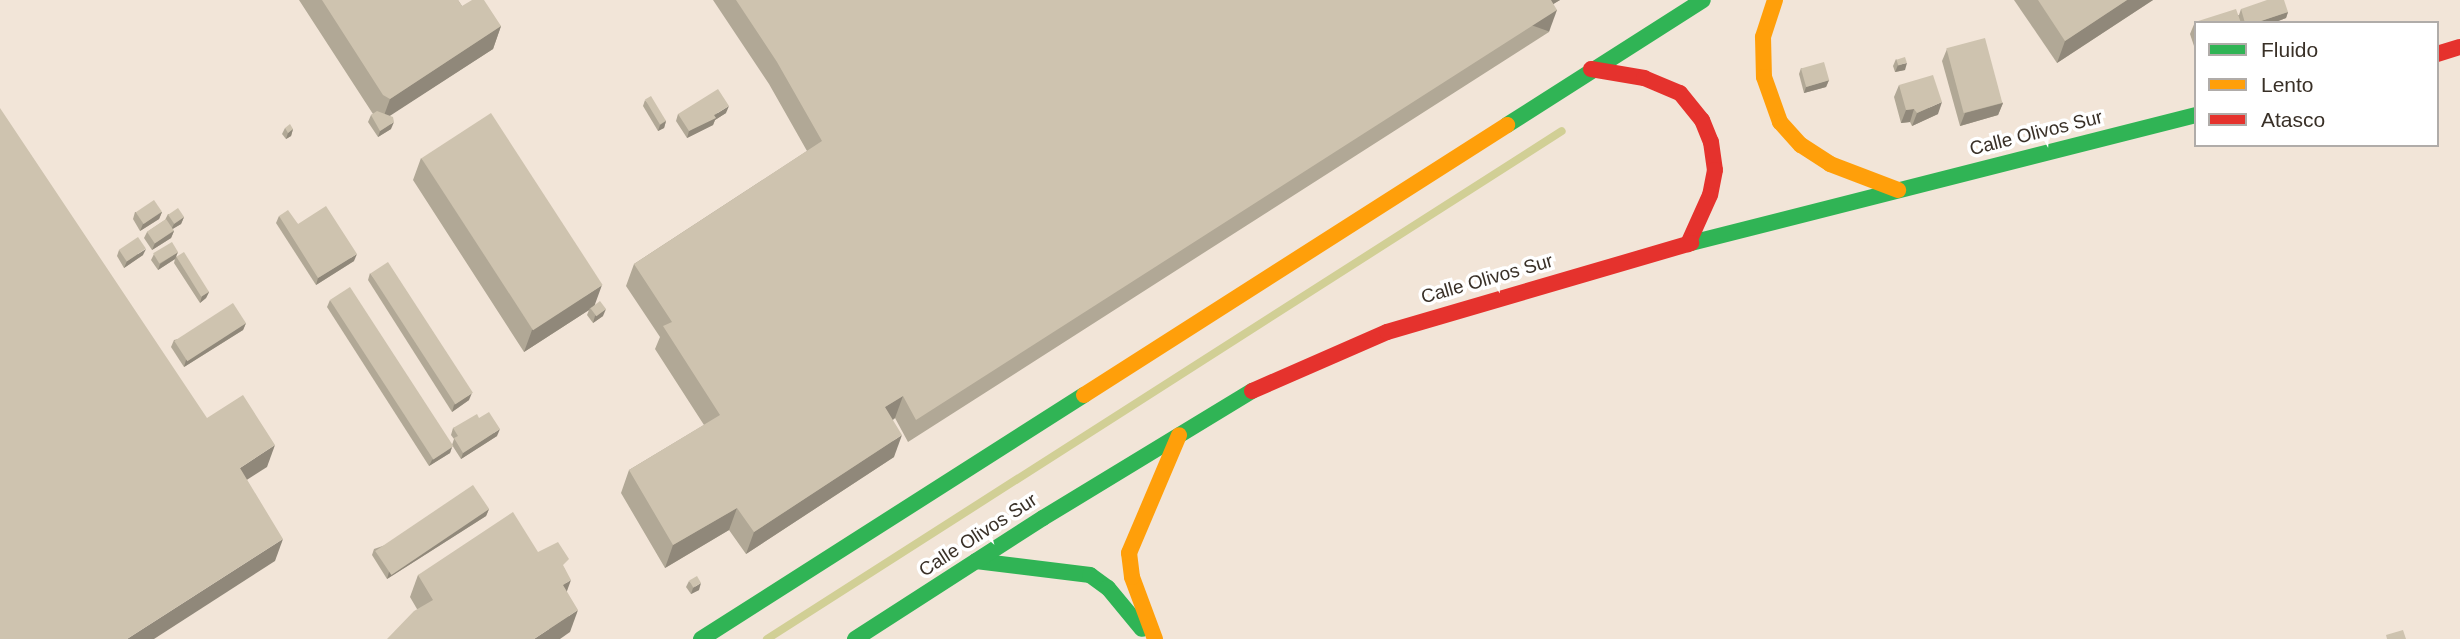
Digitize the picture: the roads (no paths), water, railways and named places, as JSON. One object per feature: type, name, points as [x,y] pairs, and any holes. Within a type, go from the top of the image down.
[{"type":"main road","points":[[701,639],[1703,0]]},
{"type":"main road","points":[[1775,0],[1763,37],[1764,77],[1780,122],[1801,145],[1830,164],[1898,190]]},
{"type":"main road","points":[[2439,53],[2460,47]]},
{"type":"main road","points":[[1591,69],[1644,78],[1680,93],[1702,120],[1711,142],[1715,170],[1710,195],[1688,244]]},
{"type":"main road","name":"Calle Olivos Sur","points":[[855,639],[976,561],[1256,389],[1387,332],[1688,244],[2194,116]]},
{"type":"main road","points":[[1090,575],[1118,561],[1179,435]]},
{"type":"main road","points":[[976,561],[1090,575],[1108,589],[1153,639]]},
{"type":"main road","points":[[1118,561],[1132,577],[1153,639]]},
{"type":"waterway","points":[[767,639],[1562,131]]}]
